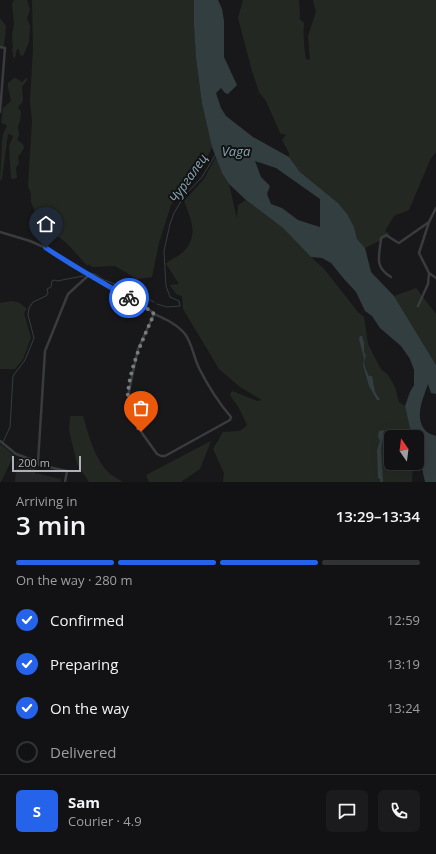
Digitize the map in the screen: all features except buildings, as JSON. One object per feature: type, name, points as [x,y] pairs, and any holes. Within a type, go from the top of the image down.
[{"type":"street","points":[[0,48],[5,48],[0,112]]},
{"type":"street","points":[[391,277],[383,273],[379,262],[381,238],[386,235],[397,242],[400,242],[430,222],[435,216],[436,208]]},
{"type":"street","points":[[418,306],[428,284],[429,273],[420,253],[430,222]]},
{"type":"street","points":[[0,232],[30,241],[46,248],[70,265],[90,274],[154,314],[175,325],[185,335],[209,387],[231,417],[230,420],[166,456],[157,454],[132,419],[128,408],[130,385],[138,349],[154,314]]},
{"type":"street","points":[[429,273],[436,278]]},
{"type":"street","points":[[38,462],[45,351],[68,294],[90,274]]},
{"type":"street","points":[[0,440],[16,454],[38,462],[39,465],[67,471],[64,482]]},
{"type":"shaded area","points":[[14,0],[27,0],[30,10],[27,18],[30,26],[29,42],[23,56],[20,55],[19,50],[17,49],[15,58],[13,57],[12,50],[14,24],[12,4]]},
{"type":"shaded area","points":[[32,0],[194,0],[196,58],[202,104],[212,147],[205,162],[183,186],[171,205],[159,243],[152,277],[137,279],[115,266],[92,267],[89,264],[88,266],[63,240],[51,231],[44,221],[38,219],[31,202],[31,194],[28,186],[32,121],[30,101],[33,49]]},
{"type":"shaded area","points":[[243,0],[299,0],[300,19],[304,23],[306,59],[310,60],[308,36],[316,12],[313,0],[436,0],[436,152],[431,158],[409,210],[394,216],[385,231],[390,234],[387,237],[365,248],[357,239],[354,227],[338,203],[300,172],[289,157],[289,153],[282,140],[286,135],[280,133],[266,101],[259,92],[252,71],[238,18]]},
{"type":"shaded area","points":[[0,18],[6,26],[4,46],[0,46]]},
{"type":"shaded area","points":[[14,78],[22,82],[26,78],[28,79],[22,87],[23,101],[18,107],[21,112],[17,140],[23,144],[24,148],[18,157],[19,163],[16,168],[17,178],[12,179],[9,146],[13,137],[12,135],[8,134],[2,179],[0,181],[2,141],[7,125],[1,123],[3,108],[11,101],[8,83]]},
{"type":"shaded area","points":[[216,157],[222,173],[229,184],[237,219],[238,205],[246,200],[283,228],[325,270],[358,312],[364,317],[368,344],[381,369],[388,375],[395,387],[399,402],[405,406],[411,430],[384,430],[384,470],[413,470],[412,482],[223,482],[224,473],[213,449],[223,432],[240,431],[247,425],[239,408],[230,395],[232,391],[257,401],[262,400],[240,387],[219,369],[183,309],[182,296],[176,294],[170,285],[179,284],[166,264],[182,253],[189,245],[192,233],[191,221],[184,201],[204,179]]},
{"type":"shaded area","points":[[416,288],[436,314],[436,365],[394,296]]},
{"type":"shaded area","points":[[12,301],[20,303],[27,309],[24,313],[31,338],[23,359],[15,369],[0,369],[0,303]]},
{"type":"shaded area","points":[[70,416],[83,416],[96,454],[104,468],[110,474],[123,482],[89,482],[77,464],[69,430]]},
{"type":"shaded area","points":[[211,441],[200,469],[181,482],[149,482],[146,475]]},
{"type":"shaded area","points":[[0,444],[14,455],[1,482],[0,482]]},
{"type":"shaded area","points":[[17,458],[36,466],[35,473],[61,479],[61,482],[15,482]]},
{"type":"water","name":"Vaga","points":[[194,0],[218,0],[222,9],[224,21],[224,57],[237,85],[228,94],[221,88],[216,93],[221,108],[226,116],[253,137],[289,157],[300,172],[338,203],[347,214],[354,227],[357,239],[365,248],[371,272],[394,296],[436,365],[436,394],[431,393],[428,384],[420,409],[420,415],[423,427],[428,433],[436,436],[436,482],[425,482],[422,470],[424,470],[424,430],[410,430],[405,406],[414,385],[414,370],[410,359],[401,346],[380,328],[372,316],[365,311],[356,292],[331,263],[322,258],[311,257],[283,228],[246,200],[229,184],[222,173],[212,147],[202,104],[196,58]],"holes":[[[255,161],[276,168],[320,199],[320,227],[298,220],[282,208],[271,204],[267,194],[270,186],[261,177]]]},
{"type":"water","points":[[360,336],[362,336],[364,352],[366,355],[364,362],[365,367],[369,376],[372,376],[375,392],[380,400],[377,400],[369,386],[363,365],[364,358],[359,339]]},
{"type":"water","points":[[384,430],[381,449],[383,482],[380,482],[380,479],[378,478],[377,450],[380,441],[378,437],[379,431]]},
{"type":"waterway","name":"Чургалец","points":[[157,304],[167,307],[180,306],[179,301],[170,297],[166,286],[164,251],[170,224],[174,213],[185,195],[202,177],[216,154]]},
{"type":"waterway","name":"Чургалец","points":[[89,273],[154,302]]},
{"type":"waterway","name":"Чургалец","points":[[3,442],[10,427],[13,376],[25,360],[34,338],[28,315],[29,308],[33,302],[46,296],[48,293],[47,289],[51,287],[52,281],[83,276]]},
{"type":"way so far","points":[[129,298],[154,314],[138,349],[129,392],[128,408],[132,419],[141,432]]},
{"type":"route","points":[[46,248],[70,265],[90,274],[129,298]]}]
